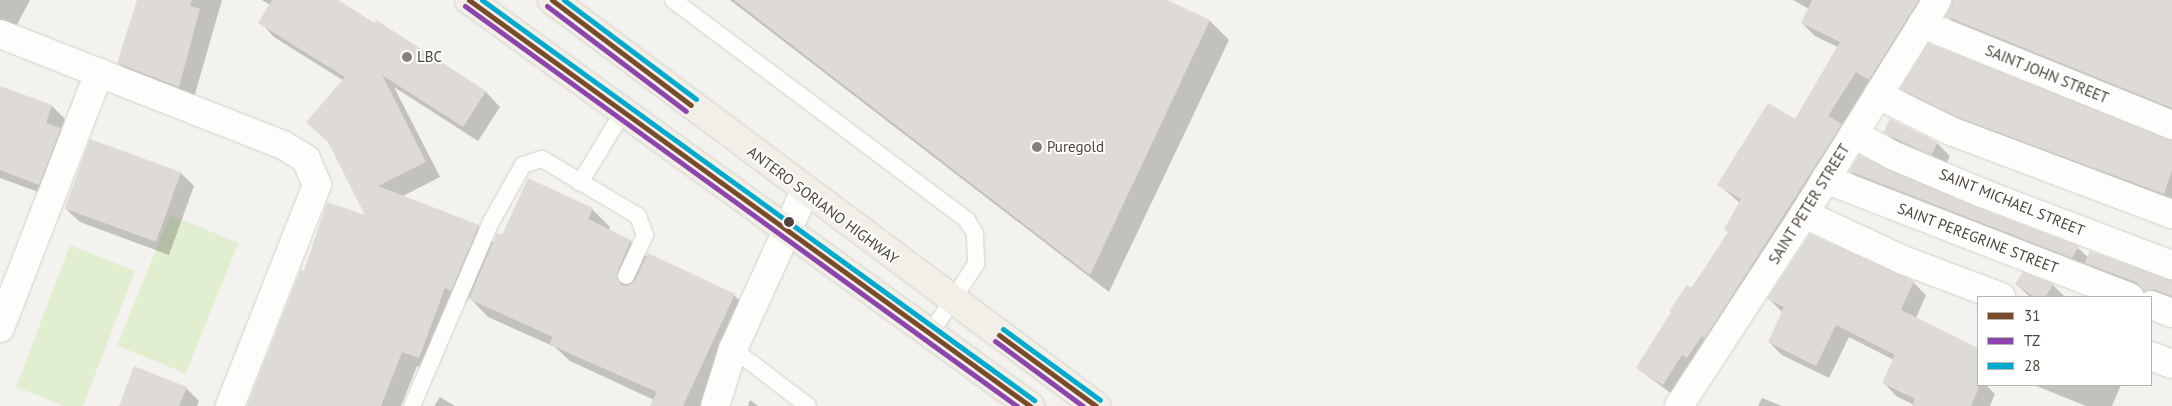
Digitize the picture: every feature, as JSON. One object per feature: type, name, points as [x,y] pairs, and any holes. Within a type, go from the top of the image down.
[{"type":"main road","points":[[469,0],[624,110],[1030,406]]},
{"type":"main road","name":"ANTERO SORIANO HIGHWAY","points":[[552,0],[952,301],[1096,406]]},
{"type":"street","name":"SAINT PETER STREET","points":[[1679,406],[1804,214],[1937,0]]},
{"type":"street","name":"SAINT JOHN STREET","points":[[1922,24],[2172,125]]},
{"type":"street","points":[[0,34],[283,145],[306,159],[317,185],[230,406]]},
{"type":"street","points":[[0,328],[99,73]]},
{"type":"street","points":[[1878,96],[1951,131],[2172,214]]},
{"type":"street","name":"SAINT MICHAEL STREET","points":[[1854,134],[1892,155],[1982,193],[2172,265]]},
{"type":"street","name":"SAINT PEREGRINE STREET","points":[[1825,180],[2127,296]]},
{"type":"street","points":[[715,406],[733,349],[786,229],[805,191]]},
{"type":"street","points":[[1804,214],[1902,260],[1998,296]]},
{"type":"street","points":[[2152,305],[2172,313]]},
{"type":"street","points":[[2152,356],[2172,364]]},
{"type":"lane","points":[[673,0],[967,220],[975,234],[976,264],[930,334]]},
{"type":"lane","points":[[580,182],[624,110]]},
{"type":"lane","points":[[412,406],[491,222],[523,165],[542,159],[638,216],[646,235],[626,276]]},
{"type":"lane","points":[[733,349],[808,406]]},
{"type":"green space","points":[[170,215],[239,243],[186,373],[117,346]]},
{"type":"green space","points":[[70,245],[135,271],[83,406],[64,406],[16,387]]},
{"type":"building","points":[[137,0],[192,0],[190,6],[200,9],[179,87],[117,63]]},
{"type":"building","points":[[272,0],[338,0],[374,23],[376,20],[486,91],[463,127],[382,75],[426,162],[378,186],[479,225],[451,291],[445,288],[419,358],[402,352],[381,406],[247,406],[301,269],[304,271],[327,202],[365,215],[328,142],[306,122],[345,77],[258,23]]},
{"type":"building","name":"Puregold","points":[[734,0],[1167,0],[1210,20],[1090,275]]},
{"type":"building","points":[[1812,0],[1919,0],[1869,80],[1856,72],[1828,116],[1842,124],[1705,338],[1702,336],[1687,358],[1682,355],[1663,385],[1636,368],[1671,312],[1669,311],[1687,285],[1692,288],[1728,232],[1724,229],[1741,199],[1717,185],[1768,103],[1795,119],[1840,42],[1801,23]]},
{"type":"building","points":[[1953,0],[2172,0],[2172,108],[1945,16]]},
{"type":"building","points":[[1928,43],[2172,140],[2172,170],[2164,194],[1957,117],[1900,89]]},
{"type":"building","points":[[0,86],[52,105],[46,123],[61,128],[39,185],[0,170]]},
{"type":"building","points":[[1890,119],[1938,142],[1931,156],[1883,132]]},
{"type":"building","points":[[90,139],[181,172],[156,242],[65,209]]},
{"type":"building","points":[[1859,155],[1976,207],[2079,246],[2072,258],[1849,171]]},
{"type":"building","points":[[528,178],[593,208],[588,219],[631,240],[617,272],[621,285],[627,286],[635,281],[648,253],[735,294],[683,406],[650,406],[657,392],[550,344],[553,337],[469,299],[497,233],[502,235]]},
{"type":"building","points":[[1810,234],[1914,281],[1901,310],[1977,348],[1978,390],[1971,406],[1912,406],[1915,399],[1882,383],[1895,355],[1836,325],[1816,366],[1768,342],[1784,307],[1767,299]]},
{"type":"building","points":[[2090,251],[2172,280],[2172,296],[2156,290],[2144,291],[2136,282],[2085,263]]},
{"type":"building","points":[[2023,272],[2054,284],[2046,296],[2033,296],[2015,284]]},
{"type":"building","points":[[134,366],[187,387],[179,406],[119,406]]},
{"type":"transit line","name":"31","points":[[469,0],[1030,406]]},
{"type":"transit line","name":"28","points":[[482,0],[1034,400]]},
{"type":"transit line","name":"31","points":[[552,0],[691,105]]},
{"type":"transit line","name":"28","points":[[564,0],[696,99]]},
{"type":"transit line","name":"TZ","points":[[465,6],[1017,406]]},
{"type":"transit line","name":"TZ","points":[[547,6],[686,111]]},
{"type":"transit line","name":"28","points":[[1003,329],[1100,400]]},
{"type":"transit line","name":"31","points":[[999,335],[1096,406]]},
{"type":"transit line","name":"TZ","points":[[995,341],[1083,406]]},
{"type":"place","name":"LBC","points":[[407,57]]},
{"type":"place","name":"Puregold","points":[[1037,147]]}]
